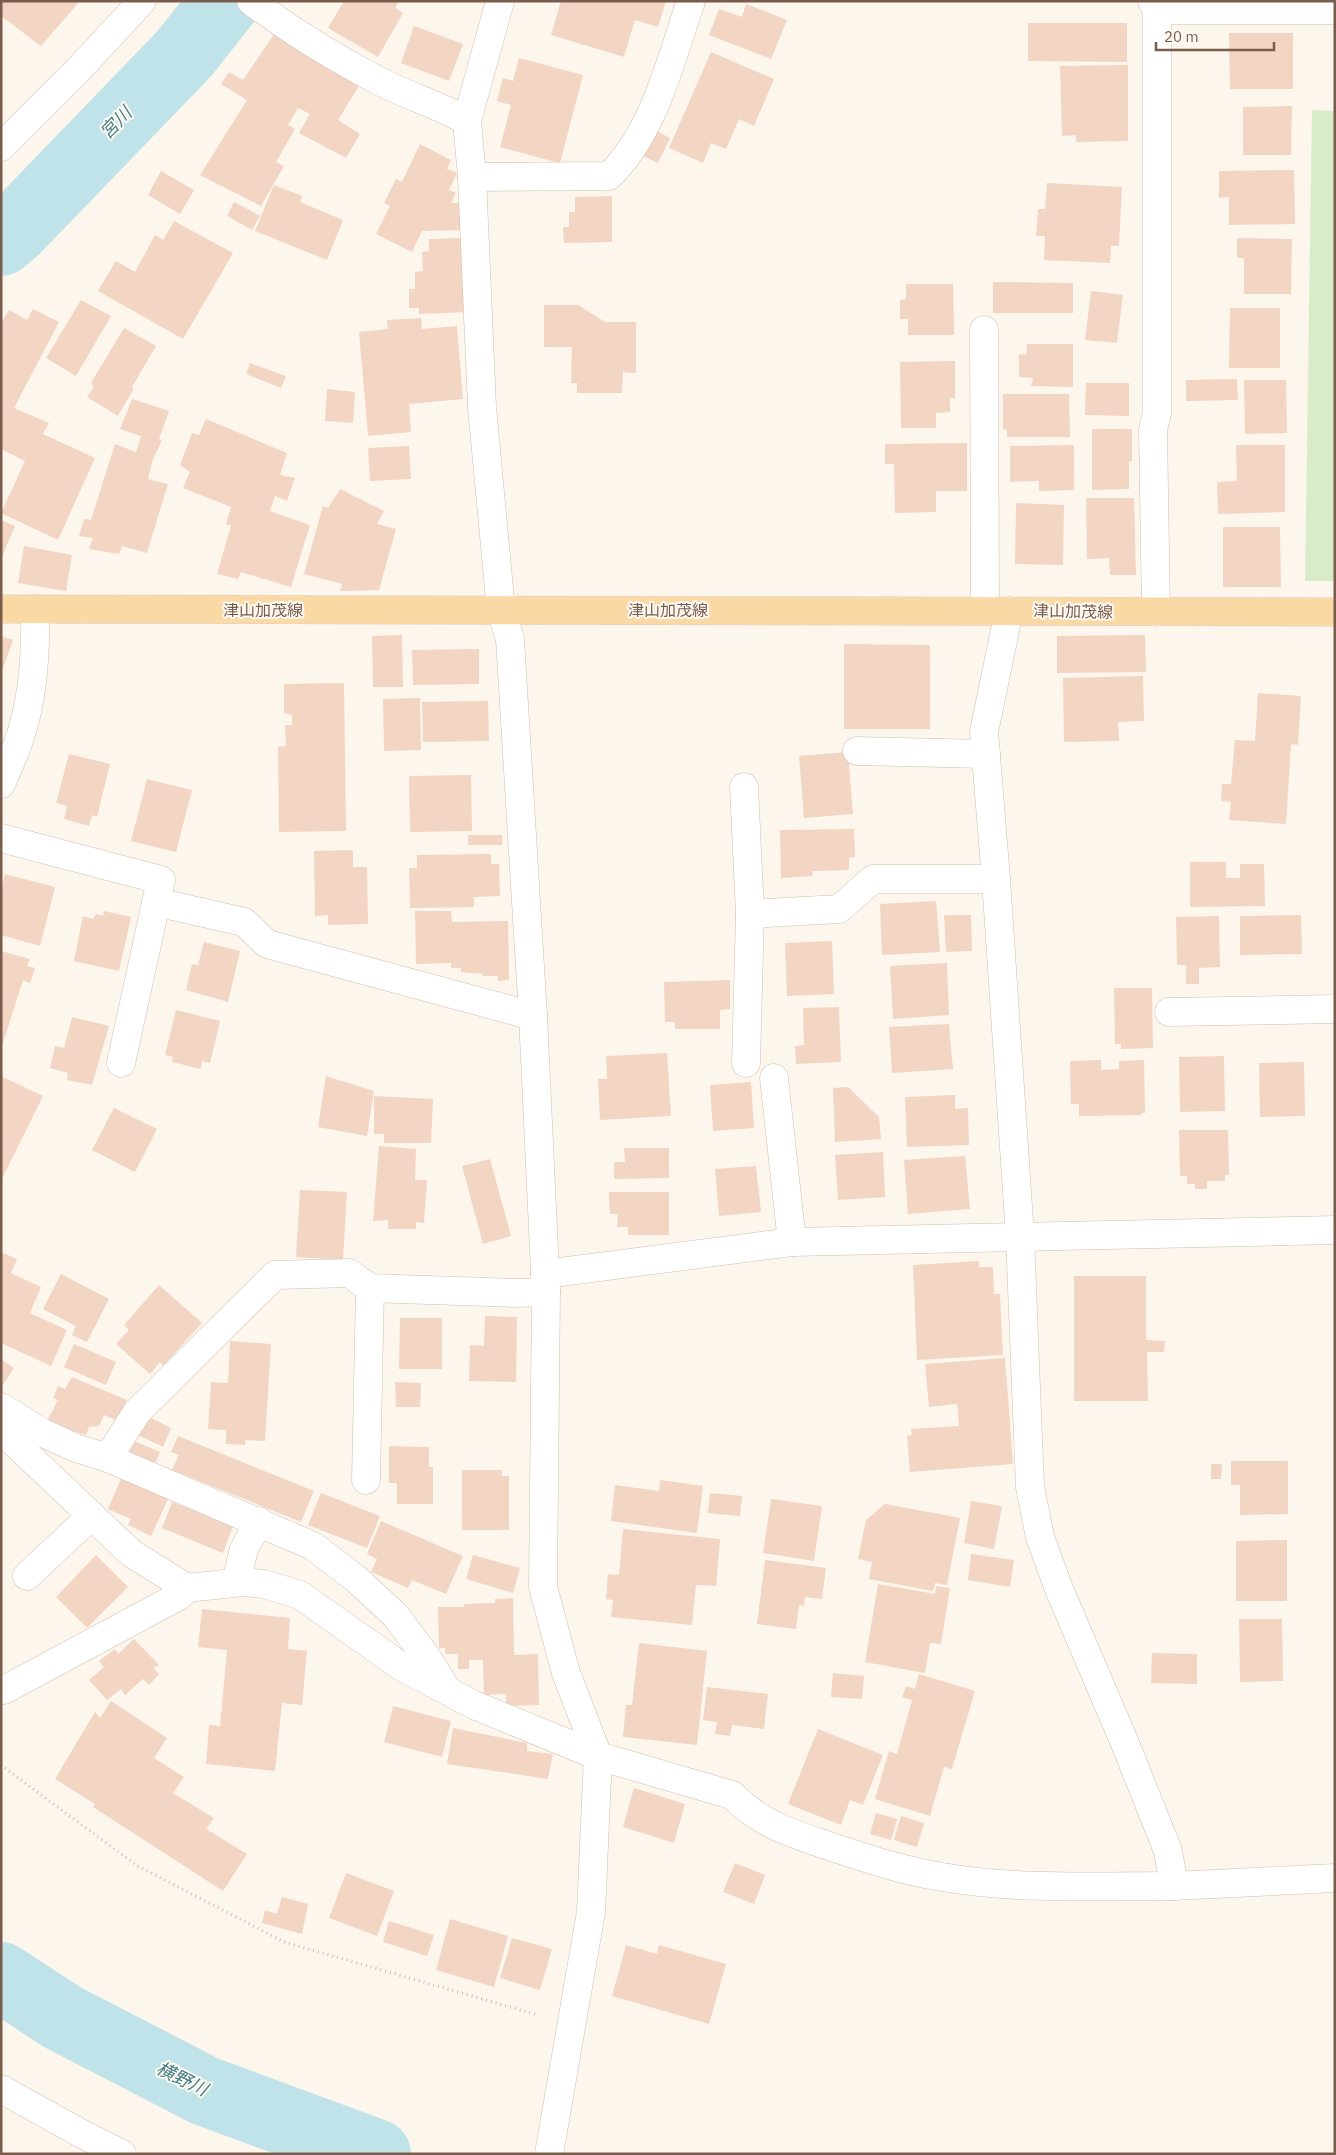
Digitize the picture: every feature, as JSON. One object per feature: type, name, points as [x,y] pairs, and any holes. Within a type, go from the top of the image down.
[{"type":"main road","name":"津山加茂線","points":[[1,609],[1335,612]]},
{"type":"street","points":[[1,148],[80,68],[142,1]]},
{"type":"street","points":[[251,1],[274,18],[380,82],[446,109],[467,121]]},
{"type":"street","points":[[500,1],[467,121],[472,177],[482,407],[501,610],[510,639],[533,1016],[546,1283],[543,1587],[566,1672],[598,1756],[591,1912],[549,2154]]},
{"type":"street","points":[[472,177],[609,176],[624,162],[636,143],[659,95],[692,1]]},
{"type":"street","points":[[1156,612],[1154,430],[1157,413],[1154,6],[1335,10]]},
{"type":"street","points":[[984,330],[997,610],[984,732],[996,879],[1020,1237],[1030,1487],[1040,1537],[1059,1589],[1110,1707],[1168,1851],[1174,1886]]},
{"type":"street","points":[[1,784],[21,734],[32,688],[36,640],[36,609]]},
{"type":"street","points":[[857,751],[986,754]]},
{"type":"street","points":[[744,787],[750,914],[746,1064]]},
{"type":"street","points":[[1,838],[161,880],[121,1063]]},
{"type":"street","points":[[750,914],[838,909],[872,879],[996,879]]},
{"type":"street","points":[[156,902],[244,922],[267,944],[533,1016]]},
{"type":"street","points":[[1169,1012],[1335,1009]]},
{"type":"street","points":[[774,1078],[792,1242]]},
{"type":"street","points":[[108,1458],[138,1412],[275,1275],[349,1274],[370,1288],[515,1293],[546,1283],[792,1242],[1335,1230]]},
{"type":"street","points":[[366,1480],[370,1288]]},
{"type":"street","points":[[1,1407],[43,1433],[76,1448],[108,1458],[259,1521],[313,1546],[356,1578],[395,1616],[428,1659],[447,1691]]},
{"type":"street","points":[[4,1439],[132,1553],[187,1588]]},
{"type":"street","points":[[27,1576],[91,1516]]},
{"type":"street","points":[[236,1582],[244,1549],[259,1521]]},
{"type":"street","points":[[4,1690],[178,1596],[187,1588],[236,1582],[264,1584],[300,1595],[402,1667],[474,1705],[598,1756],[732,1795],[747,1810],[782,1830],[883,1864],[942,1877],[1043,1886],[1174,1886],[1335,1878]]},
{"type":"street","points":[[1,2089],[122,2154]]},
{"type":"path","points":[[1,1765],[136,1865],[284,1942],[571,2034]]},
{"type":"green space","points":[[1312,110],[1335,111],[1335,581],[1305,581]]},
{"type":"building","points":[[1,1],[80,1],[41,46],[1,16]]},
{"type":"building","points":[[344,1],[399,1],[395,8],[403,13],[378,57],[328,28]]},
{"type":"building","points":[[561,1],[666,1],[658,27],[635,20],[624,57],[551,35]]},
{"type":"building","points":[[746,4],[787,20],[771,59],[709,35],[719,9],[742,17]]},
{"type":"building","points":[[1028,23],[1127,23],[1127,62],[1028,61]]},
{"type":"building","points":[[414,26],[463,44],[449,81],[401,63]]},
{"type":"building","points":[[1229,33],[1293,33],[1293,89],[1230,89]]},
{"type":"building","points":[[274,34],[334,73],[336,68],[362,81],[338,120],[360,134],[346,158],[299,133],[310,114],[298,108],[288,125],[295,129],[276,162],[284,166],[261,206],[200,175],[247,100],[221,84],[229,72],[243,80]]},
{"type":"building","points":[[711,52],[774,79],[754,126],[739,119],[726,149],[711,143],[703,163],[669,148]]},
{"type":"building","points":[[519,58],[583,75],[560,163],[500,147],[511,105],[497,101],[503,78],[513,81]]},
{"type":"building","points":[[1128,65],[1128,141],[1076,142],[1076,135],[1062,136],[1060,66]]},
{"type":"building","points":[[1292,106],[1291,155],[1243,155],[1243,107]]},
{"type":"building","points":[[653,129],[670,138],[658,163],[641,155]]},
{"type":"building","points":[[420,144],[451,160],[447,169],[457,173],[449,190],[456,193],[451,203],[464,203],[464,230],[422,231],[412,252],[376,234],[390,206],[384,203],[396,179],[402,182]]},
{"type":"building","points":[[1294,170],[1295,224],[1229,225],[1229,197],[1219,198],[1219,171]]},
{"type":"building","points":[[161,171],[194,190],[180,214],[148,195]]},
{"type":"building","points":[[1047,183],[1122,187],[1119,246],[1111,246],[1110,263],[1044,260],[1045,236],[1036,236],[1038,209],[1045,209]]},
{"type":"building","points":[[274,185],[302,196],[300,202],[343,220],[327,260],[255,231]]},
{"type":"building","points":[[612,196],[612,242],[564,243],[563,227],[569,227],[569,212],[575,212],[575,197]]},
{"type":"building","points":[[234,202],[260,216],[252,230],[227,216]]},
{"type":"building","points":[[174,221],[233,253],[183,339],[98,291],[116,261],[135,272],[155,235],[163,240]]},
{"type":"building","points":[[464,238],[468,312],[419,314],[419,308],[409,308],[409,289],[415,289],[415,272],[423,271],[422,252],[429,251],[429,239]]},
{"type":"building","points":[[1237,238],[1292,239],[1291,294],[1244,294],[1244,258],[1237,258]]},
{"type":"building","points":[[993,282],[1073,283],[1073,313],[993,313]]},
{"type":"building","points":[[906,284],[953,284],[954,335],[908,335],[908,319],[900,319],[900,300],[906,299]]},
{"type":"building","points":[[1091,291],[1123,295],[1117,343],[1085,340]]},
{"type":"building","points":[[81,300],[111,316],[76,376],[46,358]]},
{"type":"building","points":[[544,305],[578,305],[605,322],[636,322],[636,373],[623,372],[622,393],[577,393],[577,383],[571,383],[572,347],[544,347]]},
{"type":"building","points":[[1230,308],[1280,308],[1280,368],[1229,368]]},
{"type":"building","points":[[33,309],[59,322],[14,408],[49,423],[43,434],[95,458],[58,540],[1,513],[25,461],[1,449],[1,323],[9,310],[27,320]]},
{"type":"building","points":[[421,318],[422,329],[457,326],[463,399],[409,404],[411,432],[368,436],[359,332],[388,329],[387,320]]},
{"type":"building","points":[[124,328],[156,346],[132,387],[133,390],[118,416],[87,397],[94,387],[91,383]]},
{"type":"building","points":[[1027,344],[1073,344],[1073,387],[1031,386],[1033,378],[1019,377],[1019,354],[1026,355]]},
{"type":"building","points":[[955,361],[955,398],[950,398],[950,412],[936,413],[936,428],[901,428],[900,362]]},
{"type":"building","points":[[250,363],[286,376],[281,388],[246,374]]},
{"type":"building","points":[[1237,379],[1238,400],[1186,401],[1186,380]]},
{"type":"building","points":[[1244,380],[1286,380],[1287,433],[1245,434]]},
{"type":"building","points":[[1086,383],[1129,383],[1129,416],[1085,415]]},
{"type":"building","points":[[327,389],[355,392],[353,423],[325,421]]},
{"type":"building","points":[[1003,394],[1069,394],[1070,437],[1007,437],[1007,429],[1003,430]]},
{"type":"building","points":[[132,399],[169,411],[159,439],[162,440],[153,459],[148,479],[168,484],[147,553],[122,546],[119,554],[89,549],[93,538],[79,536],[84,519],[91,520],[115,444],[136,452],[141,436],[120,429]]},
{"type":"building","points":[[206,419],[287,453],[280,475],[295,478],[287,501],[275,496],[270,511],[310,525],[291,587],[241,572],[238,579],[217,574],[231,526],[226,524],[231,507],[183,488],[190,472],[180,465],[192,433],[199,435]]},
{"type":"building","points":[[1092,429],[1132,429],[1132,461],[1129,461],[1129,489],[1092,490]]},
{"type":"building","points":[[967,443],[967,491],[936,491],[936,512],[895,513],[894,464],[885,464],[885,444]]},
{"type":"building","points":[[1074,445],[1074,490],[1039,491],[1039,481],[1010,482],[1010,446]]},
{"type":"building","points":[[1236,445],[1285,445],[1285,512],[1218,514],[1217,482],[1237,481]]},
{"type":"building","points":[[409,446],[411,479],[370,481],[368,448]]},
{"type":"building","points":[[340,489],[384,511],[377,524],[396,529],[379,590],[340,591],[342,584],[304,574],[323,506],[328,508]]},
{"type":"building","points":[[1086,498],[1134,498],[1136,575],[1110,575],[1109,558],[1087,559]]},
{"type":"building","points":[[1016,503],[1064,505],[1063,565],[1015,564]]},
{"type":"building","points":[[1,520],[15,526],[1,559]]},
{"type":"building","points":[[1223,527],[1280,527],[1281,587],[1223,587]]},
{"type":"building","points":[[24,546],[72,555],[66,591],[18,583]]},
{"type":"building","points":[[402,635],[403,687],[373,687],[372,636]]},
{"type":"building","points":[[1145,635],[1146,672],[1057,673],[1057,636]]},
{"type":"building","points":[[1,636],[13,640],[2,671],[1,671]]},
{"type":"building","points":[[844,644],[930,645],[930,729],[844,729]]},
{"type":"building","points":[[479,649],[479,684],[413,685],[412,650]]},
{"type":"building","points":[[1143,676],[1144,721],[1118,722],[1119,741],[1064,742],[1063,678]]},
{"type":"building","points":[[344,683],[346,831],[279,832],[278,747],[286,746],[285,725],[292,725],[292,715],[284,713],[284,684]]},
{"type":"building","points":[[1258,693],[1301,696],[1298,745],[1291,744],[1286,824],[1229,820],[1231,802],[1221,801],[1222,784],[1231,784],[1235,740],[1255,741]]},
{"type":"building","points":[[420,698],[421,750],[384,751],[383,699]]},
{"type":"building","points":[[488,701],[489,741],[423,742],[422,702]]},
{"type":"building","points":[[848,752],[853,814],[804,818],[799,756]]},
{"type":"building","points":[[69,754],[110,764],[97,817],[92,815],[89,826],[64,819],[67,806],[56,803]]},
{"type":"building","points":[[471,775],[472,831],[410,832],[409,776]]},
{"type":"building","points":[[147,779],[192,790],[176,852],[131,841]]},
{"type":"building","points":[[854,829],[855,857],[849,858],[849,870],[812,871],[813,876],[781,878],[780,830]]},
{"type":"building","points":[[468,835],[502,835],[502,845],[468,845]]},
{"type":"building","points":[[353,850],[353,867],[367,867],[368,924],[328,925],[328,915],[315,916],[314,851]]},
{"type":"building","points":[[491,854],[491,864],[499,864],[500,896],[474,897],[474,907],[410,908],[409,868],[417,868],[417,855]]},
{"type":"building","points":[[1190,862],[1226,862],[1226,878],[1240,878],[1240,864],[1264,864],[1265,906],[1190,907]]},
{"type":"building","points":[[5,874],[55,887],[40,946],[1,935],[1,889]]},
{"type":"building","points":[[936,901],[940,952],[882,955],[880,904]]},
{"type":"building","points":[[104,911],[131,917],[119,971],[74,961],[83,916],[93,919],[96,914],[103,916]]},
{"type":"building","points":[[415,911],[451,911],[452,922],[508,921],[509,980],[498,981],[498,976],[483,976],[483,974],[461,972],[461,968],[451,968],[451,963],[416,964]]},
{"type":"building","points":[[944,915],[971,915],[972,951],[946,952]]},
{"type":"building","points":[[1301,915],[1302,954],[1240,955],[1240,916]]},
{"type":"building","points":[[1219,916],[1220,967],[1199,968],[1199,984],[1186,984],[1186,965],[1177,965],[1176,917]]},
{"type":"building","points":[[832,941],[834,994],[787,996],[785,943]]},
{"type":"building","points":[[204,942],[240,951],[228,1002],[186,990],[192,964],[198,965]]},
{"type":"building","points":[[1,951],[30,959],[27,966],[35,968],[30,983],[23,980],[2,1046]]},
{"type":"building","points":[[947,963],[949,1015],[893,1019],[890,966]]},
{"type":"building","points":[[730,980],[730,1009],[720,1010],[720,1029],[675,1029],[675,1022],[665,1022],[664,982]]},
{"type":"building","points":[[1114,988],[1152,988],[1153,1048],[1121,1049],[1121,1044],[1115,1044]]},
{"type":"building","points":[[839,1007],[841,1062],[796,1064],[795,1046],[804,1045],[803,1008]]},
{"type":"building","points":[[176,1010],[220,1021],[210,1063],[202,1061],[201,1069],[172,1062],[173,1057],[165,1055]]},
{"type":"building","points":[[72,1017],[109,1026],[92,1085],[67,1080],[68,1073],[50,1068],[55,1046],[64,1048]]},
{"type":"building","points":[[949,1024],[953,1069],[892,1073],[889,1027]]},
{"type":"building","points":[[667,1053],[671,1116],[600,1120],[598,1079],[607,1079],[606,1056]]},
{"type":"building","points":[[1224,1056],[1225,1111],[1180,1112],[1179,1057]]},
{"type":"building","points":[[1101,1060],[1101,1070],[1119,1069],[1119,1061],[1144,1060],[1145,1113],[1141,1113],[1141,1115],[1079,1116],[1079,1104],[1071,1104],[1070,1061]]},
{"type":"building","points":[[1304,1062],[1305,1116],[1260,1117],[1259,1063]]},
{"type":"building","points":[[1,1076],[43,1096],[1,1181]]},
{"type":"building","points":[[326,1076],[374,1091],[367,1136],[318,1127]]},
{"type":"building","points":[[751,1082],[754,1128],[713,1131],[710,1085]]},
{"type":"building","points":[[848,1087],[879,1117],[881,1139],[835,1142],[833,1088]]},
{"type":"building","points":[[955,1095],[955,1109],[968,1108],[969,1145],[907,1147],[905,1097]]},
{"type":"building","points":[[374,1096],[433,1099],[431,1143],[384,1143],[384,1134],[374,1134]]},
{"type":"building","points":[[114,1108],[157,1129],[135,1172],[92,1150]]},
{"type":"building","points":[[1179,1130],[1228,1130],[1229,1175],[1225,1175],[1225,1181],[1207,1181],[1207,1189],[1195,1189],[1195,1184],[1187,1184],[1187,1176],[1180,1176]]},
{"type":"building","points":[[379,1146],[416,1149],[415,1180],[427,1180],[424,1223],[416,1222],[416,1229],[388,1229],[388,1220],[373,1221]]},
{"type":"building","points":[[624,1148],[669,1148],[669,1178],[614,1179],[614,1162],[625,1162]]},
{"type":"building","points":[[883,1152],[885,1197],[838,1200],[835,1155]]},
{"type":"building","points":[[965,1156],[970,1209],[908,1214],[904,1160]]},
{"type":"building","points":[[490,1159],[511,1236],[483,1244],[462,1166]]},
{"type":"building","points":[[756,1166],[761,1212],[719,1216],[715,1169]]},
{"type":"building","points":[[300,1190],[347,1192],[343,1260],[296,1257]]},
{"type":"building","points":[[609,1192],[669,1192],[669,1235],[628,1235],[628,1227],[617,1227],[618,1214],[610,1214]]},
{"type":"building","points":[[1,1252],[17,1259],[11,1273],[41,1287],[30,1313],[67,1330],[51,1366],[1,1343]]},
{"type":"building","points":[[979,1261],[979,1267],[993,1267],[994,1294],[1000,1294],[1003,1355],[917,1360],[913,1265]]},
{"type":"building","points":[[61,1274],[109,1299],[87,1342],[72,1335],[76,1326],[43,1309]]},
{"type":"building","points":[[1074,1276],[1146,1276],[1146,1340],[1165,1341],[1164,1352],[1147,1352],[1148,1401],[1074,1401]]},
{"type":"building","points":[[159,1285],[202,1323],[163,1366],[160,1362],[150,1374],[116,1344],[129,1330],[124,1325]]},
{"type":"building","points":[[485,1316],[517,1317],[516,1382],[469,1381],[470,1345],[484,1346]]},
{"type":"building","points":[[400,1318],[442,1318],[442,1369],[399,1369]]},
{"type":"building","points":[[230,1341],[271,1344],[265,1441],[245,1440],[245,1445],[226,1444],[226,1430],[208,1429],[211,1382],[228,1383]]},
{"type":"building","points":[[74,1344],[116,1362],[106,1385],[64,1367]]},
{"type":"building","points":[[1005,1358],[1013,1464],[910,1472],[907,1436],[912,1435],[911,1429],[959,1426],[957,1404],[929,1407],[925,1364]]},
{"type":"building","points":[[1,1359],[14,1368],[1,1388]]},
{"type":"building","points":[[72,1377],[127,1400],[118,1421],[104,1415],[99,1426],[89,1427],[86,1435],[46,1423],[58,1400],[53,1398],[58,1386],[65,1389]]},
{"type":"building","points":[[395,1382],[421,1383],[420,1407],[396,1407]]},
{"type":"building","points":[[147,1416],[171,1428],[163,1447],[138,1435]]},
{"type":"building","points":[[178,1436],[314,1491],[301,1522],[172,1470],[179,1455],[171,1452]]},
{"type":"building","points":[[134,1441],[160,1452],[155,1464],[129,1452]]},
{"type":"building","points":[[389,1446],[429,1447],[429,1467],[433,1467],[433,1504],[397,1504],[397,1483],[389,1483]]},
{"type":"building","points":[[1231,1461],[1288,1461],[1288,1514],[1240,1515],[1240,1485],[1231,1485]]},
{"type":"building","points":[[1211,1464],[1222,1464],[1221,1479],[1211,1479]]},
{"type":"building","points":[[462,1470],[502,1470],[502,1476],[509,1476],[509,1530],[462,1530]]},
{"type":"building","points":[[122,1476],[169,1497],[151,1536],[128,1525],[131,1519],[108,1509]]},
{"type":"building","points":[[660,1480],[703,1486],[697,1533],[611,1521],[615,1485],[659,1491]]},
{"type":"building","points":[[321,1493],[380,1516],[367,1548],[308,1525]]},
{"type":"building","points":[[710,1493],[742,1496],[740,1516],[708,1513]]},
{"type":"building","points":[[771,1499],[822,1506],[814,1561],[763,1553]]},
{"type":"building","points":[[971,1501],[1002,1506],[994,1549],[964,1543]]},
{"type":"building","points":[[172,1502],[233,1526],[223,1553],[162,1528]]},
{"type":"building","points":[[885,1504],[960,1518],[947,1585],[935,1583],[933,1591],[869,1579],[872,1562],[858,1559],[866,1520]]},
{"type":"building","points":[[381,1521],[463,1556],[446,1594],[412,1580],[408,1588],[371,1572],[377,1559],[367,1554]]},
{"type":"building","points":[[623,1529],[720,1539],[716,1586],[696,1585],[692,1625],[611,1617],[613,1600],[606,1599],[608,1574],[619,1575]]},
{"type":"building","points":[[1287,1540],[1287,1601],[1236,1601],[1236,1541]]},
{"type":"building","points":[[971,1554],[1014,1560],[1010,1587],[968,1580]]},
{"type":"building","points":[[96,1555],[128,1587],[87,1628],[56,1597]]},
{"type":"building","points":[[473,1555],[520,1568],[513,1593],[466,1579]]},
{"type":"building","points":[[765,1560],[826,1568],[822,1599],[805,1597],[804,1606],[799,1605],[796,1629],[757,1624]]},
{"type":"building","points":[[878,1584],[935,1594],[936,1586],[950,1588],[941,1644],[930,1643],[925,1673],[865,1662]]},
{"type":"building","points":[[513,1598],[514,1655],[538,1654],[539,1705],[506,1706],[506,1694],[484,1695],[483,1660],[469,1660],[469,1669],[458,1669],[458,1654],[445,1654],[445,1648],[439,1648],[438,1607],[464,1607],[464,1604],[495,1603],[495,1599]]},
{"type":"building","points":[[202,1609],[290,1618],[288,1649],[307,1651],[302,1705],[282,1703],[275,1771],[206,1764],[209,1725],[220,1726],[227,1650],[198,1647]]},
{"type":"building","points":[[1239,1619],[1282,1619],[1283,1681],[1240,1682]]},
{"type":"building","points":[[134,1639],[159,1665],[153,1668],[159,1674],[149,1685],[143,1679],[125,1695],[121,1689],[107,1700],[89,1680],[104,1667],[99,1661],[115,1649],[118,1654]]},
{"type":"building","points":[[639,1643],[707,1651],[697,1745],[623,1737],[626,1705],[632,1705]]},
{"type":"building","points":[[1152,1653],[1197,1654],[1197,1684],[1151,1683]]},
{"type":"building","points":[[833,1673],[864,1676],[862,1699],[831,1697]]},
{"type":"building","points":[[919,1674],[975,1691],[952,1769],[944,1767],[930,1816],[875,1799],[889,1751],[897,1754],[912,1700],[902,1697],[906,1686],[915,1689]]},
{"type":"building","points":[[707,1687],[768,1694],[764,1729],[732,1725],[730,1736],[715,1734],[717,1722],[703,1720]]},
{"type":"building","points":[[111,1701],[167,1738],[154,1758],[184,1777],[173,1793],[214,1818],[206,1829],[247,1854],[223,1891],[93,1807],[95,1804],[55,1779],[95,1712],[100,1718]]},
{"type":"building","points":[[393,1706],[451,1721],[442,1757],[384,1742]]},
{"type":"building","points":[[453,1728],[527,1743],[527,1751],[553,1754],[548,1779],[447,1764]]},
{"type":"building","points":[[818,1729],[883,1755],[863,1805],[850,1800],[841,1825],[788,1804]]},
{"type":"building","points":[[634,1788],[685,1804],[674,1843],[623,1827]]},
{"type":"building","points":[[876,1813],[897,1819],[891,1840],[870,1834]]},
{"type":"building","points":[[901,1816],[924,1823],[917,1847],[894,1840]]},
{"type":"building","points":[[735,1863],[765,1875],[754,1904],[723,1892]]},
{"type":"building","points":[[346,1873],[394,1891],[377,1936],[329,1918]]},
{"type":"building","points":[[282,1897],[308,1904],[302,1934],[262,1923],[265,1910],[277,1914]]},
{"type":"building","points":[[450,1919],[508,1936],[494,1987],[436,1970]]},
{"type":"building","points":[[389,1921],[434,1935],[427,1956],[383,1942]]},
{"type":"building","points":[[512,1938],[552,1949],[540,1990],[500,1978]]},
{"type":"building","points":[[626,1945],[657,1954],[659,1945],[726,1964],[709,2024],[612,1996]]},
{"type":"waterway","name":"宮川","points":[[1,241],[15,229],[184,54],[226,1]]},
{"type":"waterway","name":"横野川","points":[[1,1977],[62,2017],[205,2091],[376,2154]]}]
